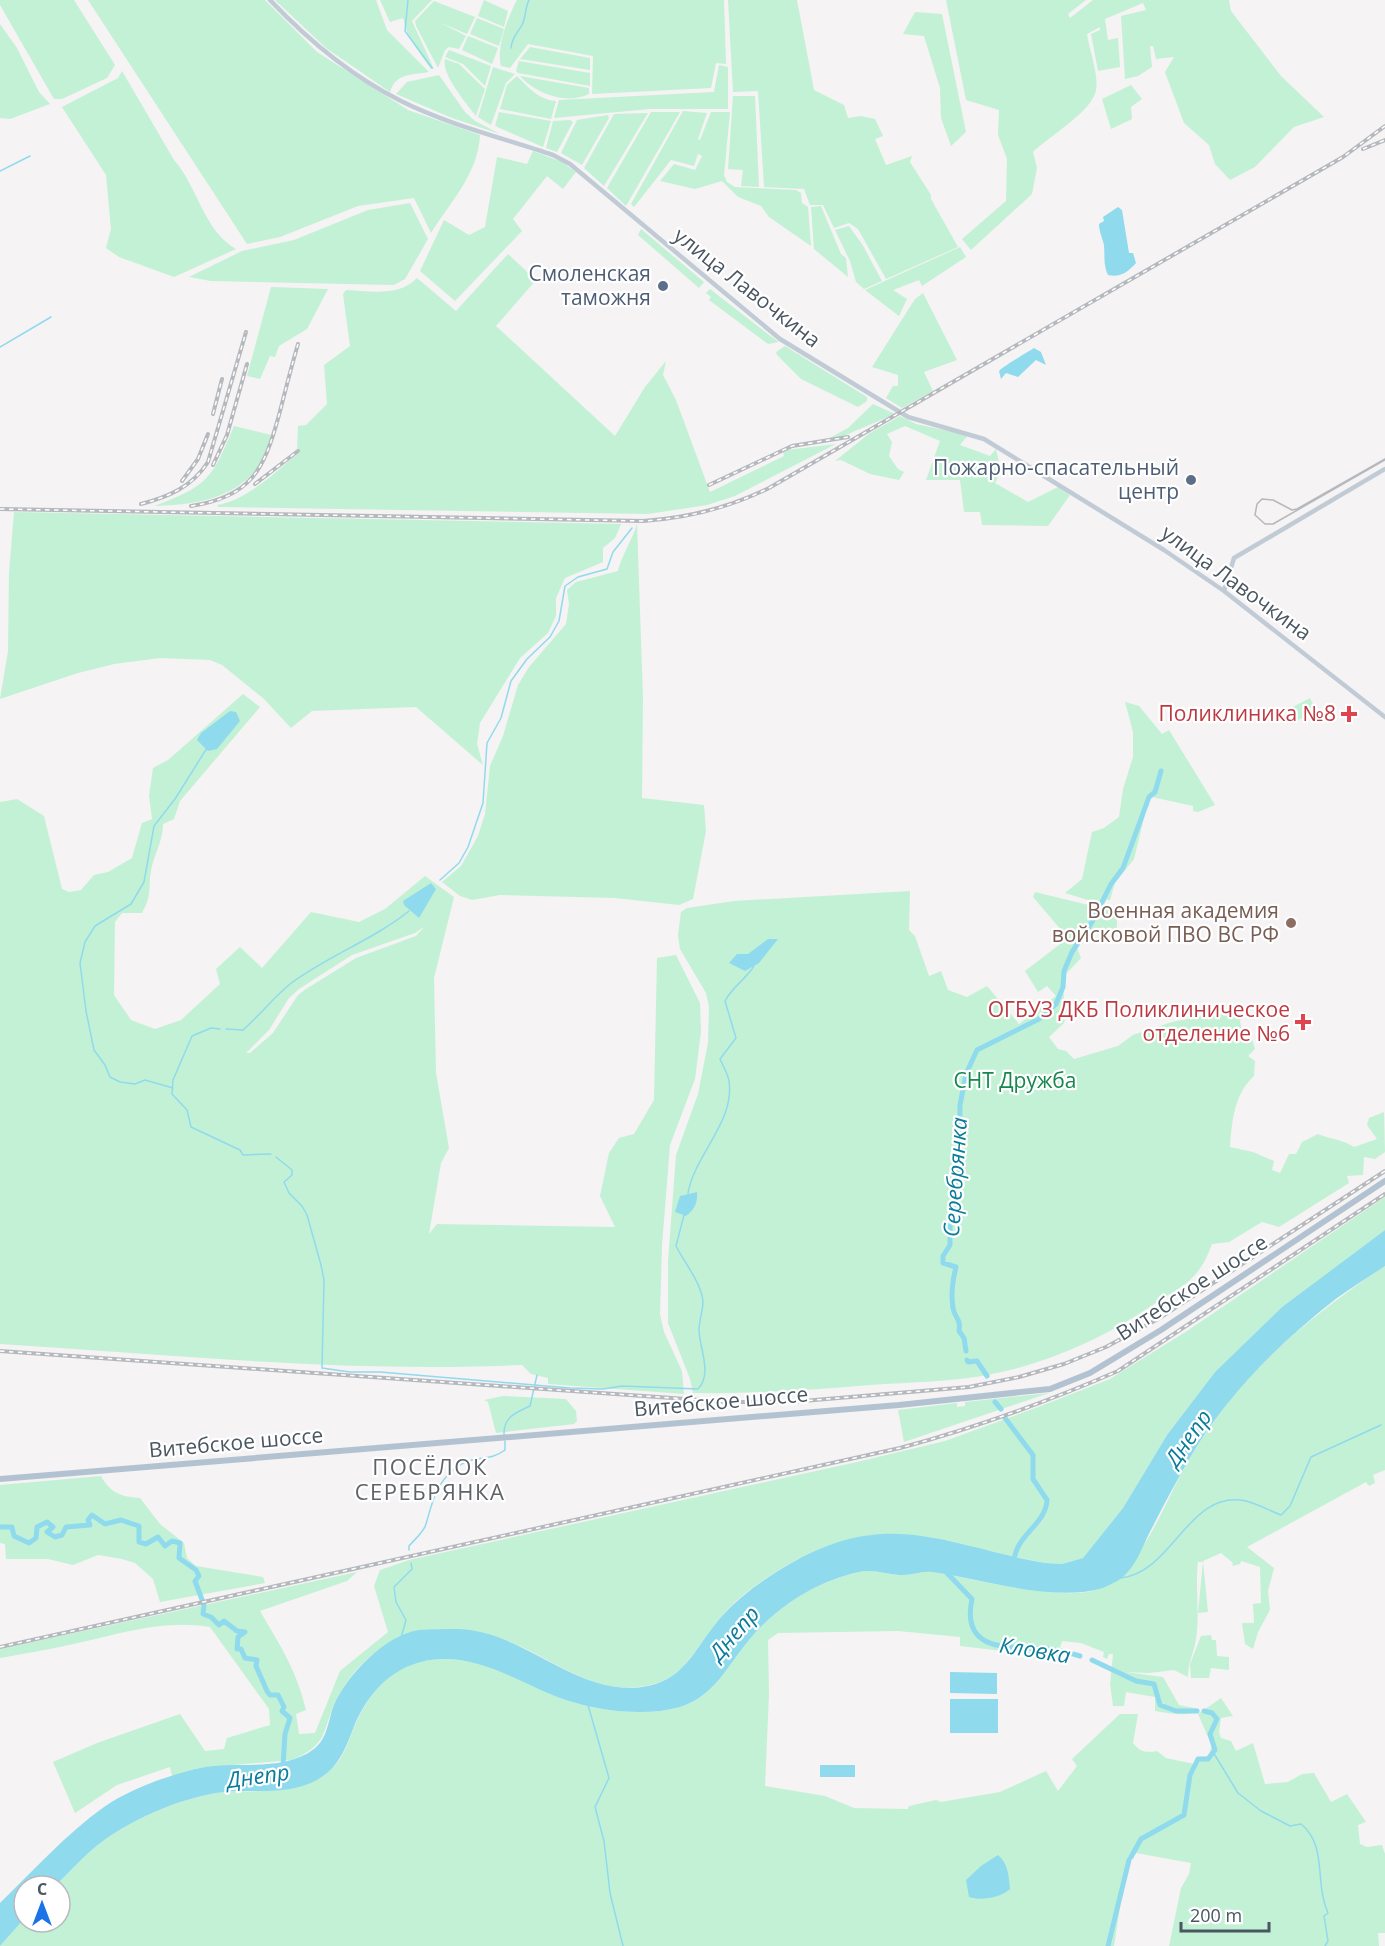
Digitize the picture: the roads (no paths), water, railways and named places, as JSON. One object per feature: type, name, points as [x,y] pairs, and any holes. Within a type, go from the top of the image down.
[{"type":"main road","name":"улица Лавочкина","points":[[270,0],[324,51],[400,101],[434,115],[554,154],[585,175],[717,289],[802,354],[908,417],[984,439],[1164,550],[1224,591],[1385,717]]},
{"type":"main road","points":[[1224,591],[1234,558],[1385,469]]},
{"type":"main road","name":"Витебское шоссе","points":[[0,1479],[1037,1392],[1090,1374],[1161,1330],[1385,1181]]},
{"type":"water","points":[[1118,207],[1122,210],[1129,253],[1133,253],[1136,263],[1124,274],[1112,276],[1108,275],[1105,267],[1104,245],[1099,224],[1104,221],[1103,217]]},
{"type":"water","points":[[1034,348],[1041,352],[1046,365],[1036,360],[1018,377],[1006,373],[1001,379],[999,371]]},
{"type":"water","points":[[230,711],[236,712],[240,721],[217,749],[208,751],[197,740],[201,733]]},
{"type":"water","points":[[431,883],[436,889],[419,918],[404,905],[403,901]]},
{"type":"water","points":[[768,939],[778,939],[759,963],[745,971],[729,963],[737,954],[748,954]]},
{"type":"water","points":[[697,1192],[696,1203],[689,1214],[686,1216],[675,1212],[680,1196]]},
{"type":"water","name":"Днепр","points":[[1385,1230],[1385,1266],[1315,1315],[1274,1352],[1236,1393],[1188,1461],[1133,1565],[1124,1576],[1103,1588],[1084,1592],[1041,1591],[932,1572],[903,1575],[864,1571],[843,1576],[798,1597],[772,1617],[749,1640],[719,1679],[702,1696],[680,1707],[652,1712],[608,1710],[579,1704],[475,1663],[442,1659],[413,1664],[389,1678],[369,1698],[338,1760],[320,1778],[309,1784],[286,1790],[224,1792],[176,1803],[116,1832],[96,1846],[67,1874],[29,1874],[63,1841],[104,1807],[148,1784],[210,1766],[272,1764],[287,1761],[301,1757],[314,1749],[322,1740],[334,1705],[348,1681],[381,1648],[406,1633],[437,1629],[481,1632],[505,1640],[574,1674],[598,1683],[622,1688],[648,1686],[661,1682],[682,1668],[721,1617],[747,1593],[795,1561],[829,1545],[861,1537],[891,1534],[949,1541],[1045,1563],[1062,1564],[1083,1558],[1123,1508],[1167,1435],[1215,1372],[1282,1307]]},
{"type":"water","points":[[950,1672],[997,1673],[997,1694],[950,1693]]},
{"type":"water","points":[[950,1699],[998,1699],[998,1733],[950,1733]]},
{"type":"water","points":[[820,1765],[855,1765],[855,1777],[820,1777]]},
{"type":"water","points":[[998,1855],[1006,1866],[1010,1889],[990,1898],[969,1897],[966,1880]]},
{"type":"water","points":[[12,1891],[12,1932],[0,1946],[0,1903]]},
{"type":"waterway","points":[[408,0],[405,31],[432,68]]},
{"type":"waterway","points":[[511,48],[523,22],[529,0]]},
{"type":"waterway","points":[[0,171],[30,156]]},
{"type":"waterway","points":[[0,347],[51,317]]},
{"type":"waterway","points":[[440,880],[459,863],[468,847],[483,803],[487,743],[501,718],[511,681],[527,659],[550,637],[559,621],[565,586],[578,577],[607,569],[613,552],[632,528]]},
{"type":"waterway","points":[[173,1088],[145,1080],[135,1084],[120,1082],[110,1077],[105,1065],[94,1050],[80,963],[85,942],[95,926],[131,904],[144,882],[154,826],[175,799],[207,748]]},
{"type":"waterway","name":"Серебрянка","points":[[966,1351],[952,1303],[956,1267],[943,1263],[943,1256],[950,1245],[950,1222],[959,1186],[960,1105],[966,1074],[977,1050],[1039,1019],[1056,1004],[1063,987],[1064,971],[1072,952],[1092,922],[1111,884],[1123,868],[1149,797],[1155,792],[1161,771]]},
{"type":"waterway","points":[[226,1029],[243,1030],[290,984],[380,931],[409,911]]},
{"type":"waterway","points":[[688,1193],[698,1165],[721,1124],[729,1096],[728,1078],[720,1059],[736,1038],[725,1001],[754,966]]},
{"type":"waterway","points":[[220,1029],[211,1028],[192,1036],[173,1080],[172,1094],[187,1110],[191,1127],[240,1150],[243,1155],[271,1154]]},
{"type":"waterway","points":[[276,1157],[292,1170],[292,1175],[284,1182],[289,1193],[302,1206],[307,1215],[321,1265],[324,1280],[322,1368],[350,1372],[380,1372],[570,1388],[603,1389],[622,1386],[698,1389],[702,1383],[705,1368],[699,1330],[703,1302],[696,1281],[676,1246],[684,1215]]},
{"type":"waterway","name":"Серебрянка","points":[[967,1360],[968,1362],[977,1361],[987,1376]]},
{"type":"waterway","points":[[504,1436],[506,1424],[511,1416],[530,1406],[537,1375]]},
{"type":"waterway","name":"Серебрянка","points":[[995,1402],[1001,1409]]},
{"type":"waterway","name":"Серебрянка","points":[[1005,1418],[1033,1455],[1033,1479],[1047,1500],[1042,1516],[1019,1544],[1014,1562]]},
{"type":"waterway","points":[[1121,1578],[1139,1572],[1155,1562],[1209,1507],[1226,1501],[1246,1501],[1281,1515],[1290,1506],[1311,1457],[1381,1425]]},
{"type":"waterway","points":[[409,1550],[409,1546],[425,1527],[437,1492],[448,1475],[464,1463],[491,1457],[505,1450],[505,1441]]},
{"type":"waterway","name":"Днепр","points":[[0,1527],[12,1527],[14,1536],[29,1543],[36,1538],[37,1527],[47,1522],[53,1527],[47,1532],[55,1537],[62,1535],[66,1527],[90,1525],[88,1520],[92,1515],[105,1524],[121,1520],[139,1526],[139,1542],[146,1544],[158,1537],[165,1546],[172,1541],[180,1543],[179,1558],[196,1570],[199,1576],[195,1581],[204,1605],[203,1614],[211,1617],[219,1625],[224,1621],[237,1631],[245,1632],[238,1637],[237,1649],[241,1649],[245,1658],[257,1660],[256,1666],[267,1691],[270,1695],[278,1695],[284,1707],[282,1711],[290,1718],[285,1734],[283,1766]]},
{"type":"waterway","points":[[401,1638],[406,1620],[396,1602],[394,1587],[412,1569],[411,1563]]},
{"type":"waterway","name":"Кловка","points":[[946,1572],[972,1599],[970,1617],[974,1630],[982,1639],[1005,1647],[1052,1649],[1080,1656]]},
{"type":"waterway","name":"Кловка","points":[[1092,1660],[1136,1681],[1154,1684],[1160,1705],[1176,1711],[1197,1711]]},
{"type":"waterway","points":[[588,1705],[609,1778],[595,1807],[604,1841],[610,1893],[623,1946]]},
{"type":"waterway","name":"Кловка","points":[[1131,1857],[1141,1839],[1184,1815],[1190,1775],[1198,1759],[1208,1759],[1215,1750],[1210,1734],[1217,1719],[1212,1713],[1204,1711]]},
{"type":"waterway","points":[[1213,1752],[1238,1793],[1261,1811],[1290,1826],[1301,1824],[1315,1843],[1328,1913],[1324,1916],[1328,1941],[1325,1946]]},
{"type":"waterway","name":"Кловка","points":[[1108,1946],[1129,1860]]},
{"type":"tram line","points":[[1385,459],[1297,509],[1292,510],[1273,500],[1262,499],[1257,504],[1255,515],[1265,524],[1273,524],[1385,460]]},
{"type":"railway","points":[[0,509],[643,521],[708,511],[769,488],[1343,157],[1385,126]]},
{"type":"railway","points":[[1363,149],[1385,140]]},
{"type":"railway","points":[[141,504],[179,490],[195,478],[208,462],[246,332]]},
{"type":"railway","points":[[191,506],[228,496],[252,478],[260,466],[273,434],[298,344]]},
{"type":"railway","points":[[213,465],[227,435],[247,364]]},
{"type":"railway","points":[[213,414],[222,379]]},
{"type":"railway","points":[[182,481],[198,459],[208,434]]},
{"type":"railway","points":[[709,485],[792,446],[848,437]]},
{"type":"railway","points":[[255,484],[298,451]]},
{"type":"railway","points":[[0,1351],[729,1402],[791,1402],[969,1387],[1019,1377],[1064,1364],[1106,1347],[1158,1319],[1385,1171]]},
{"type":"railway","points":[[0,1647],[900,1448],[983,1423],[1118,1371],[1385,1194]]},
{"type":"place","name":"Смоленская таможня","points":[[663,286]]},
{"type":"place","name":"Пожарно-спасательный центр","points":[[1191,480]]},
{"type":"place","name":"Поликлиника №8","points":[[1349,714]]},
{"type":"place","name":"Военная академия войсковой ПВО ВС РФ","points":[[1291,923]]},
{"type":"place","name":"ОГБУЗ ДКБ Поликлиническое отделение №6","points":[[1303,1022]]},
{"type":"district","name":"ПОСЁЛОК СЕРЕБРЯНКА","points":[[430,1480]]},
{"type":"park label","name":"СНТ Дружба","points":[[1015,1081]]}]
